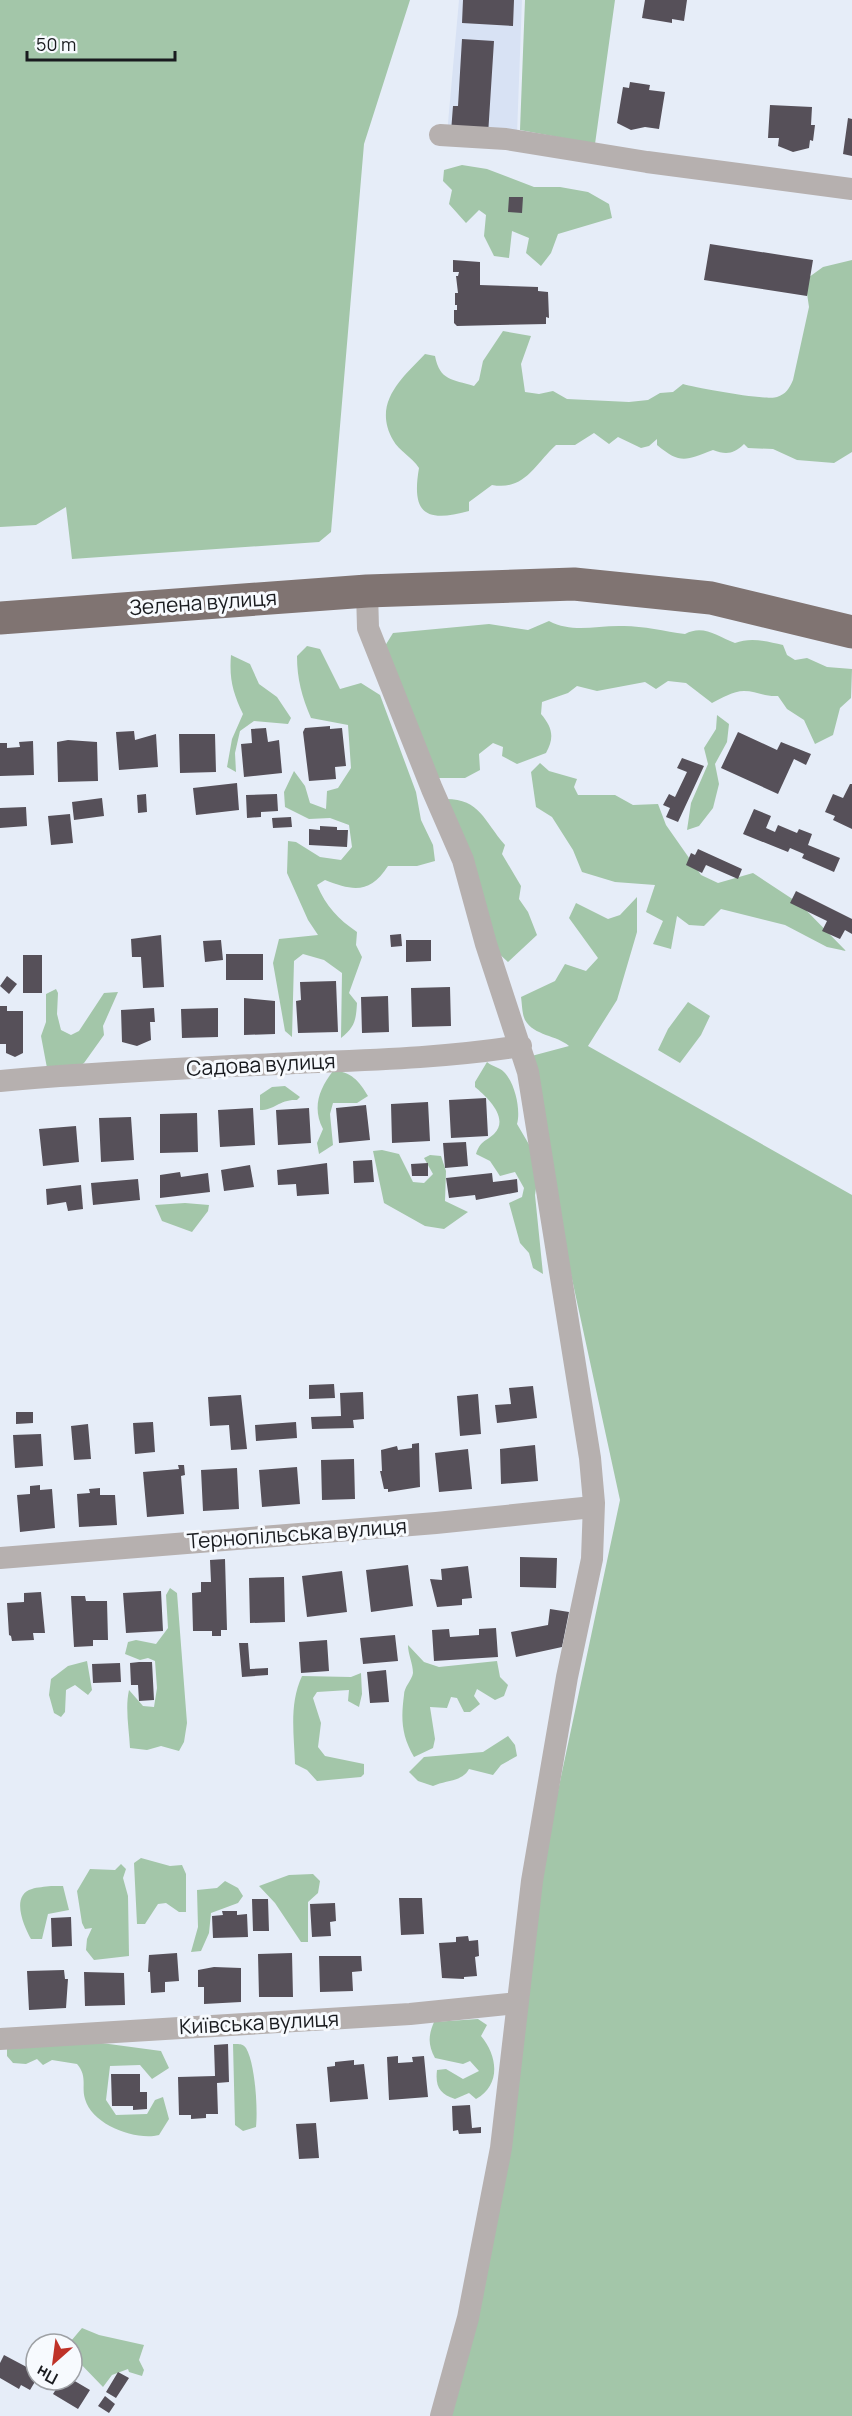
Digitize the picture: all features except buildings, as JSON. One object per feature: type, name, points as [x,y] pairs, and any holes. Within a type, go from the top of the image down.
[{"type":"highway","name":"Зелена вулиця","points":[[0,618],[367,591],[574,584],[711,598],[851,627]]},
{"type":"street","points":[[440,135],[516,140],[646,162],[852,189]]},
{"type":"street","points":[[367,591],[368,628],[463,860],[486,944],[528,1072],[588,1447],[593,1507],[591,1559],[567,1677],[532,1881],[501,2148],[468,2318],[441,2416]]},
{"type":"street","name":"Садова вулиця","points":[[0,1081],[136,1070],[343,1061],[521,1046]]},
{"type":"street","name":"Тернопільська вулиця","points":[[0,1558],[436,1523],[593,1507]]},
{"type":"street","name":"Київська вулиця","points":[[0,2039],[410,2014],[517,2003]]},
{"type":"shaded area","points":[[459,0],[522,0],[517,134],[447,134]]},
{"type":"green space","points":[[0,0],[410,0],[364,144],[331,532],[319,542],[72,559],[66,507],[36,525],[0,527]]},
{"type":"green space","points":[[525,0],[615,0],[595,144],[520,130]]},
{"type":"green space","points":[[462,165],[487,169],[534,187],[560,187],[588,192],[609,204],[612,218],[558,234],[551,253],[541,266],[526,253],[529,238],[512,231],[509,258],[494,256],[484,236],[486,215],[479,210],[466,223],[449,204],[452,190],[443,181],[444,170]]},
{"type":"green space","points":[[852,260],[852,452],[834,463],[797,460],[773,449],[748,448],[744,444],[730,453],[713,450],[684,459],[672,456],[665,451],[657,445],[657,439],[649,446],[641,448],[618,437],[609,444],[594,433],[575,445],[556,445],[521,480],[503,486],[492,485],[469,502],[469,511],[442,516],[432,515],[420,505],[417,496],[419,468],[393,440],[387,427],[386,414],[392,392],[425,354],[435,356],[440,370],[448,378],[474,386],[479,380],[483,361],[503,331],[531,336],[521,364],[525,392],[539,394],[553,391],[567,399],[629,402],[648,400],[660,393],[673,392],[683,384],[747,396],[777,397],[787,391],[793,380],[809,307],[805,280],[823,267]]},
{"type":"green space","points":[[549,621],[575,628],[627,626],[685,634],[698,630],[716,634],[735,643],[753,640],[783,645],[787,655],[795,660],[807,658],[827,667],[852,669],[851,698],[840,708],[833,735],[815,744],[804,720],[787,709],[778,696],[740,691],[712,703],[686,683],[668,681],[656,689],[645,682],[597,691],[577,686],[568,693],[542,702],[541,714],[551,732],[551,742],[546,753],[517,764],[502,756],[503,747],[493,743],[479,754],[480,770],[465,778],[434,778],[380,654],[393,633],[489,624],[528,630]]},
{"type":"green space","points":[[307,646],[320,649],[340,689],[361,683],[380,695],[416,792],[421,820],[433,845],[435,861],[417,866],[388,866],[374,882],[360,888],[325,880],[317,885],[333,912],[357,932],[356,945],[362,957],[349,993],[357,1003],[355,1019],[352,1027],[341,1038],[342,973],[324,960],[303,954],[294,961],[292,1037],[285,1031],[273,963],[279,939],[318,935],[308,920],[287,873],[288,841],[296,842],[320,857],[341,860],[352,847],[349,825],[330,818],[309,819],[285,807],[284,792],[294,771],[305,786],[310,803],[326,809],[327,791],[338,788],[351,768],[348,725],[311,718],[305,703],[299,680],[297,656]]},
{"type":"green space","points":[[231,655],[250,664],[259,684],[277,697],[291,718],[288,724],[254,721],[240,731],[235,753],[236,772],[227,767],[232,739],[243,714],[232,686]]},
{"type":"green space","points":[[717,715],[729,724],[727,742],[715,764],[719,784],[713,808],[699,826],[687,830],[691,803],[708,764],[704,748],[716,729]]},
{"type":"green space","points":[[540,763],[549,771],[577,779],[574,787],[578,795],[615,795],[633,805],[658,804],[666,825],[701,875],[718,883],[753,873],[800,904],[846,951],[827,947],[785,925],[721,909],[704,926],[689,925],[677,916],[671,949],[653,944],[663,921],[646,912],[655,885],[615,882],[582,872],[573,850],[552,817],[536,807],[531,772]]},
{"type":"green space","points":[[446,799],[467,803],[480,813],[505,845],[502,854],[521,886],[519,899],[528,912],[537,935],[508,962],[496,951]]},
{"type":"green space","points":[[637,897],[637,932],[617,1000],[588,1046],[852,1195],[852,2416],[450,2416],[539,1880],[620,1500],[524,1058],[569,1046],[529,1025],[524,1018],[521,997],[555,981],[565,964],[586,971],[598,958],[569,918],[576,903],[608,919],[620,915]]},
{"type":"green space","points":[[56,989],[58,993],[57,1014],[61,1030],[71,1035],[79,1031],[104,993],[118,992],[103,1026],[104,1035],[84,1063],[78,1067],[47,1068],[41,1036],[46,1022],[46,994]]},
{"type":"green space","points":[[688,1002],[710,1016],[701,1035],[680,1063],[658,1050],[668,1029]]},
{"type":"green space","points":[[487,1062],[502,1070],[508,1077],[518,1104],[517,1124],[534,1153],[538,1175],[535,1195],[543,1274],[533,1268],[529,1253],[520,1243],[509,1203],[522,1197],[524,1188],[515,1172],[500,1176],[490,1161],[476,1154],[481,1144],[494,1134],[499,1121],[495,1108],[475,1087],[475,1082]]},
{"type":"green space","points":[[333,1071],[350,1075],[368,1096],[357,1103],[333,1103],[330,1114],[333,1145],[319,1154],[317,1143],[323,1129],[318,1114],[319,1099]]},
{"type":"green space","points":[[285,1086],[300,1097],[297,1100],[286,1101],[260,1110],[260,1095],[272,1087]]},
{"type":"green space","points":[[382,1150],[399,1154],[413,1182],[424,1183],[433,1174],[424,1158],[430,1155],[441,1156],[446,1171],[445,1201],[468,1212],[444,1229],[425,1226],[384,1203],[373,1151]]},
{"type":"green space","points":[[185,1203],[209,1205],[208,1211],[192,1232],[162,1221],[155,1205]]},
{"type":"green space","points":[[170,1588],[177,1593],[187,1723],[184,1742],[179,1751],[161,1746],[147,1750],[130,1748],[127,1711],[129,1690],[143,1706],[154,1707],[157,1688],[155,1661],[148,1658],[140,1660],[125,1654],[128,1642],[136,1640],[156,1644],[168,1628],[166,1595]]},
{"type":"green space","points":[[408,1645],[424,1662],[439,1667],[497,1661],[500,1677],[508,1685],[504,1696],[495,1700],[477,1689],[474,1696],[480,1704],[470,1712],[464,1712],[457,1698],[451,1697],[447,1708],[430,1707],[435,1739],[433,1748],[414,1757],[404,1734],[402,1719],[404,1692],[413,1673]]},
{"type":"green space","points":[[87,1661],[92,1690],[88,1695],[75,1685],[66,1690],[65,1712],[61,1717],[54,1713],[49,1695],[51,1679],[68,1666]]},
{"type":"green space","points":[[361,1673],[362,1694],[359,1707],[348,1701],[349,1690],[317,1692],[313,1698],[321,1723],[318,1747],[325,1756],[364,1764],[364,1774],[361,1777],[317,1781],[307,1770],[295,1764],[294,1708],[302,1676],[351,1677]]},
{"type":"green space","points":[[508,1736],[515,1745],[517,1756],[501,1765],[493,1775],[469,1769],[458,1779],[433,1786],[418,1781],[409,1772],[424,1757],[483,1752]]},
{"type":"green space","points":[[141,1858],[170,1866],[182,1865],[186,1874],[186,1912],[179,1912],[166,1903],[158,1904],[145,1924],[137,1924],[134,1863]]},
{"type":"green space","points":[[121,1864],[126,1869],[123,1878],[128,1896],[129,1956],[94,1960],[86,1950],[87,1939],[92,1928],[85,1929],[82,1923],[77,1891],[90,1869],[115,1870]]},
{"type":"green space","points":[[313,1874],[320,1881],[318,1893],[308,1902],[308,1942],[301,1942],[275,1903],[259,1886],[289,1875]]},
{"type":"green space","points":[[225,1881],[238,1888],[243,1896],[238,1903],[211,1913],[209,1933],[201,1951],[191,1952],[198,1927],[197,1890],[217,1888]]},
{"type":"green space","points":[[63,1886],[69,1910],[48,1914],[42,1939],[31,1939],[21,1912],[22,1898],[25,1892],[32,1889]]},
{"type":"green space","points":[[478,2019],[487,2025],[481,2036],[491,2052],[493,2078],[490,2086],[476,2099],[469,2093],[455,2099],[440,2089],[437,2070],[446,2069],[463,2079],[479,2071],[470,2061],[463,2064],[435,2058],[430,2045],[431,2032],[434,2022]]},
{"type":"green space","points":[[94,2042],[161,2051],[169,2068],[152,2079],[140,2065],[110,2066],[106,2100],[116,2115],[147,2114],[155,2100],[163,2097],[169,2119],[159,2135],[139,2136],[127,2133],[105,2123],[96,2116],[85,2099],[83,2077],[77,2064],[52,2060],[43,2065],[37,2059],[26,2064],[13,2063],[7,2056],[7,2049]]},
{"type":"green space","points":[[233,2044],[245,2046],[252,2064],[255,2086],[256,2127],[243,2131],[235,2125]]},
{"type":"green space","points":[[82,2328],[99,2335],[144,2345],[139,2360],[144,2370],[142,2376],[129,2372],[128,2369],[112,2375],[103,2387],[84,2367],[84,2332],[79,2332]]}]
